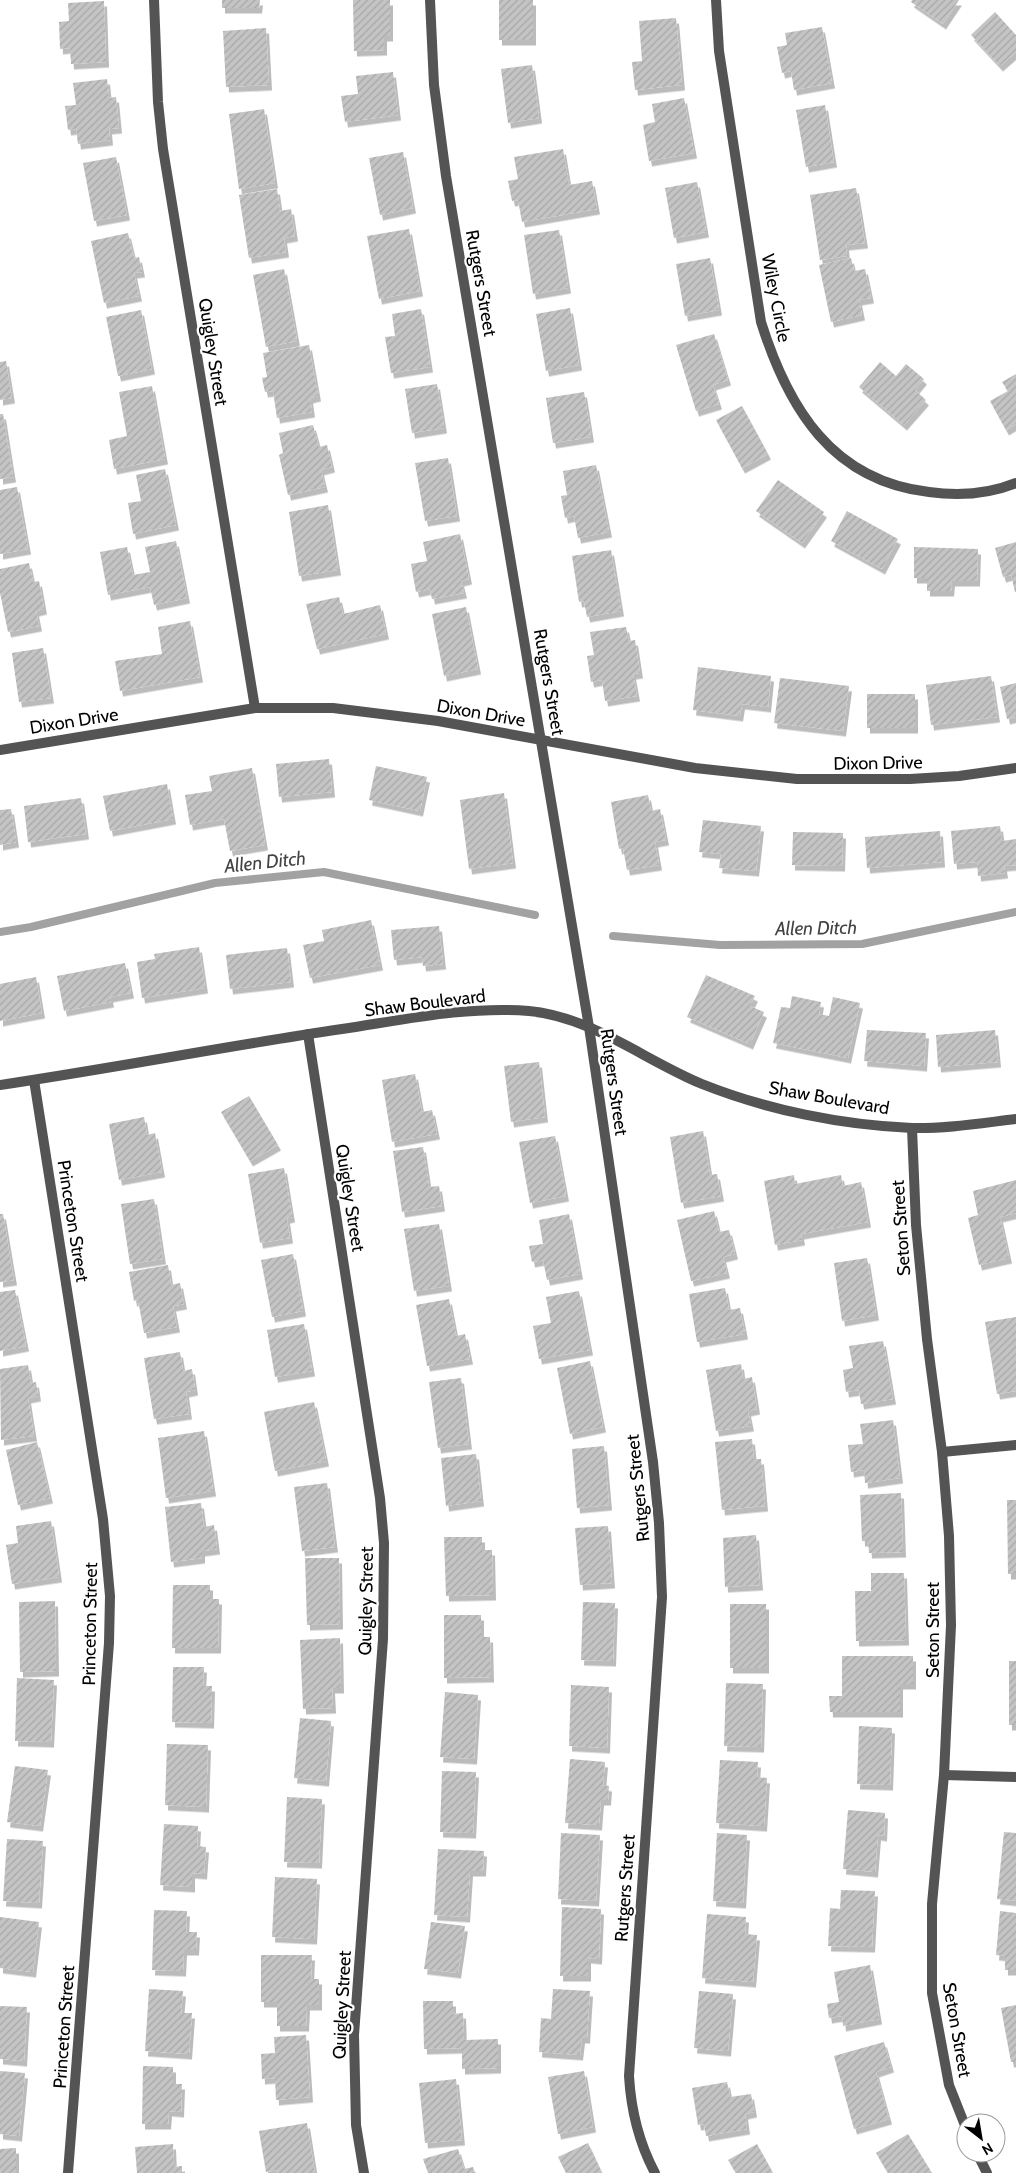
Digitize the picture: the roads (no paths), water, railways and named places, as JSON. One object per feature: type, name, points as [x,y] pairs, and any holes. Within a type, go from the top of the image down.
[{"type":"street","name":"Quigley Street","points":[[154,0],[158,102],[163,149],[255,708]]},
{"type":"street","name":"Rutgers Street","points":[[430,0],[434,85],[446,176],[543,740],[589,1027],[652,1453],[659,1523],[662,1597],[629,2076],[630,2103],[637,2130],[656,2173]]},
{"type":"street","name":"Wiley Circle","points":[[716,0],[719,51],[761,322],[772,358],[785,387],[801,414],[816,434],[834,452],[868,474],[892,485],[950,495],[982,492],[1016,484]]},
{"type":"street","name":"Dixon Drive","points":[[0,750],[255,708],[333,708],[438,721],[695,768],[797,780],[910,779],[959,776],[1016,768]]},
{"type":"street","name":"Shaw Boulevard","points":[[0,1085],[308,1034],[467,1010],[529,1012],[556,1016],[589,1027],[668,1069],[703,1084],[742,1098],[791,1111],[834,1119],[912,1128],[961,1126],[1016,1119]]},
{"type":"street","name":"Quigley Street","points":[[308,1034],[380,1498],[384,1543],[383,1639],[354,2035],[356,2124],[364,2173]]},
{"type":"street","name":"Princeton Street","points":[[34,1080],[103,1518],[110,1596],[109,1643],[68,2173]]},
{"type":"street","name":"Seton Street","points":[[912,1128],[916,1235],[942,1452],[949,1536],[951,1626],[944,1775],[932,1904],[932,1993],[949,2085],[960,2113]]},
{"type":"street","points":[[942,1452],[1016,1445]]},
{"type":"street","points":[[944,1775],[1016,1777]]},
{"type":"waterway","name":"Allen Ditch","points":[[0,932],[31,927],[215,883],[324,872],[535,915]]},
{"type":"waterway","name":"Allen Ditch","points":[[613,936],[720,945],[862,944],[1016,912]]}]
